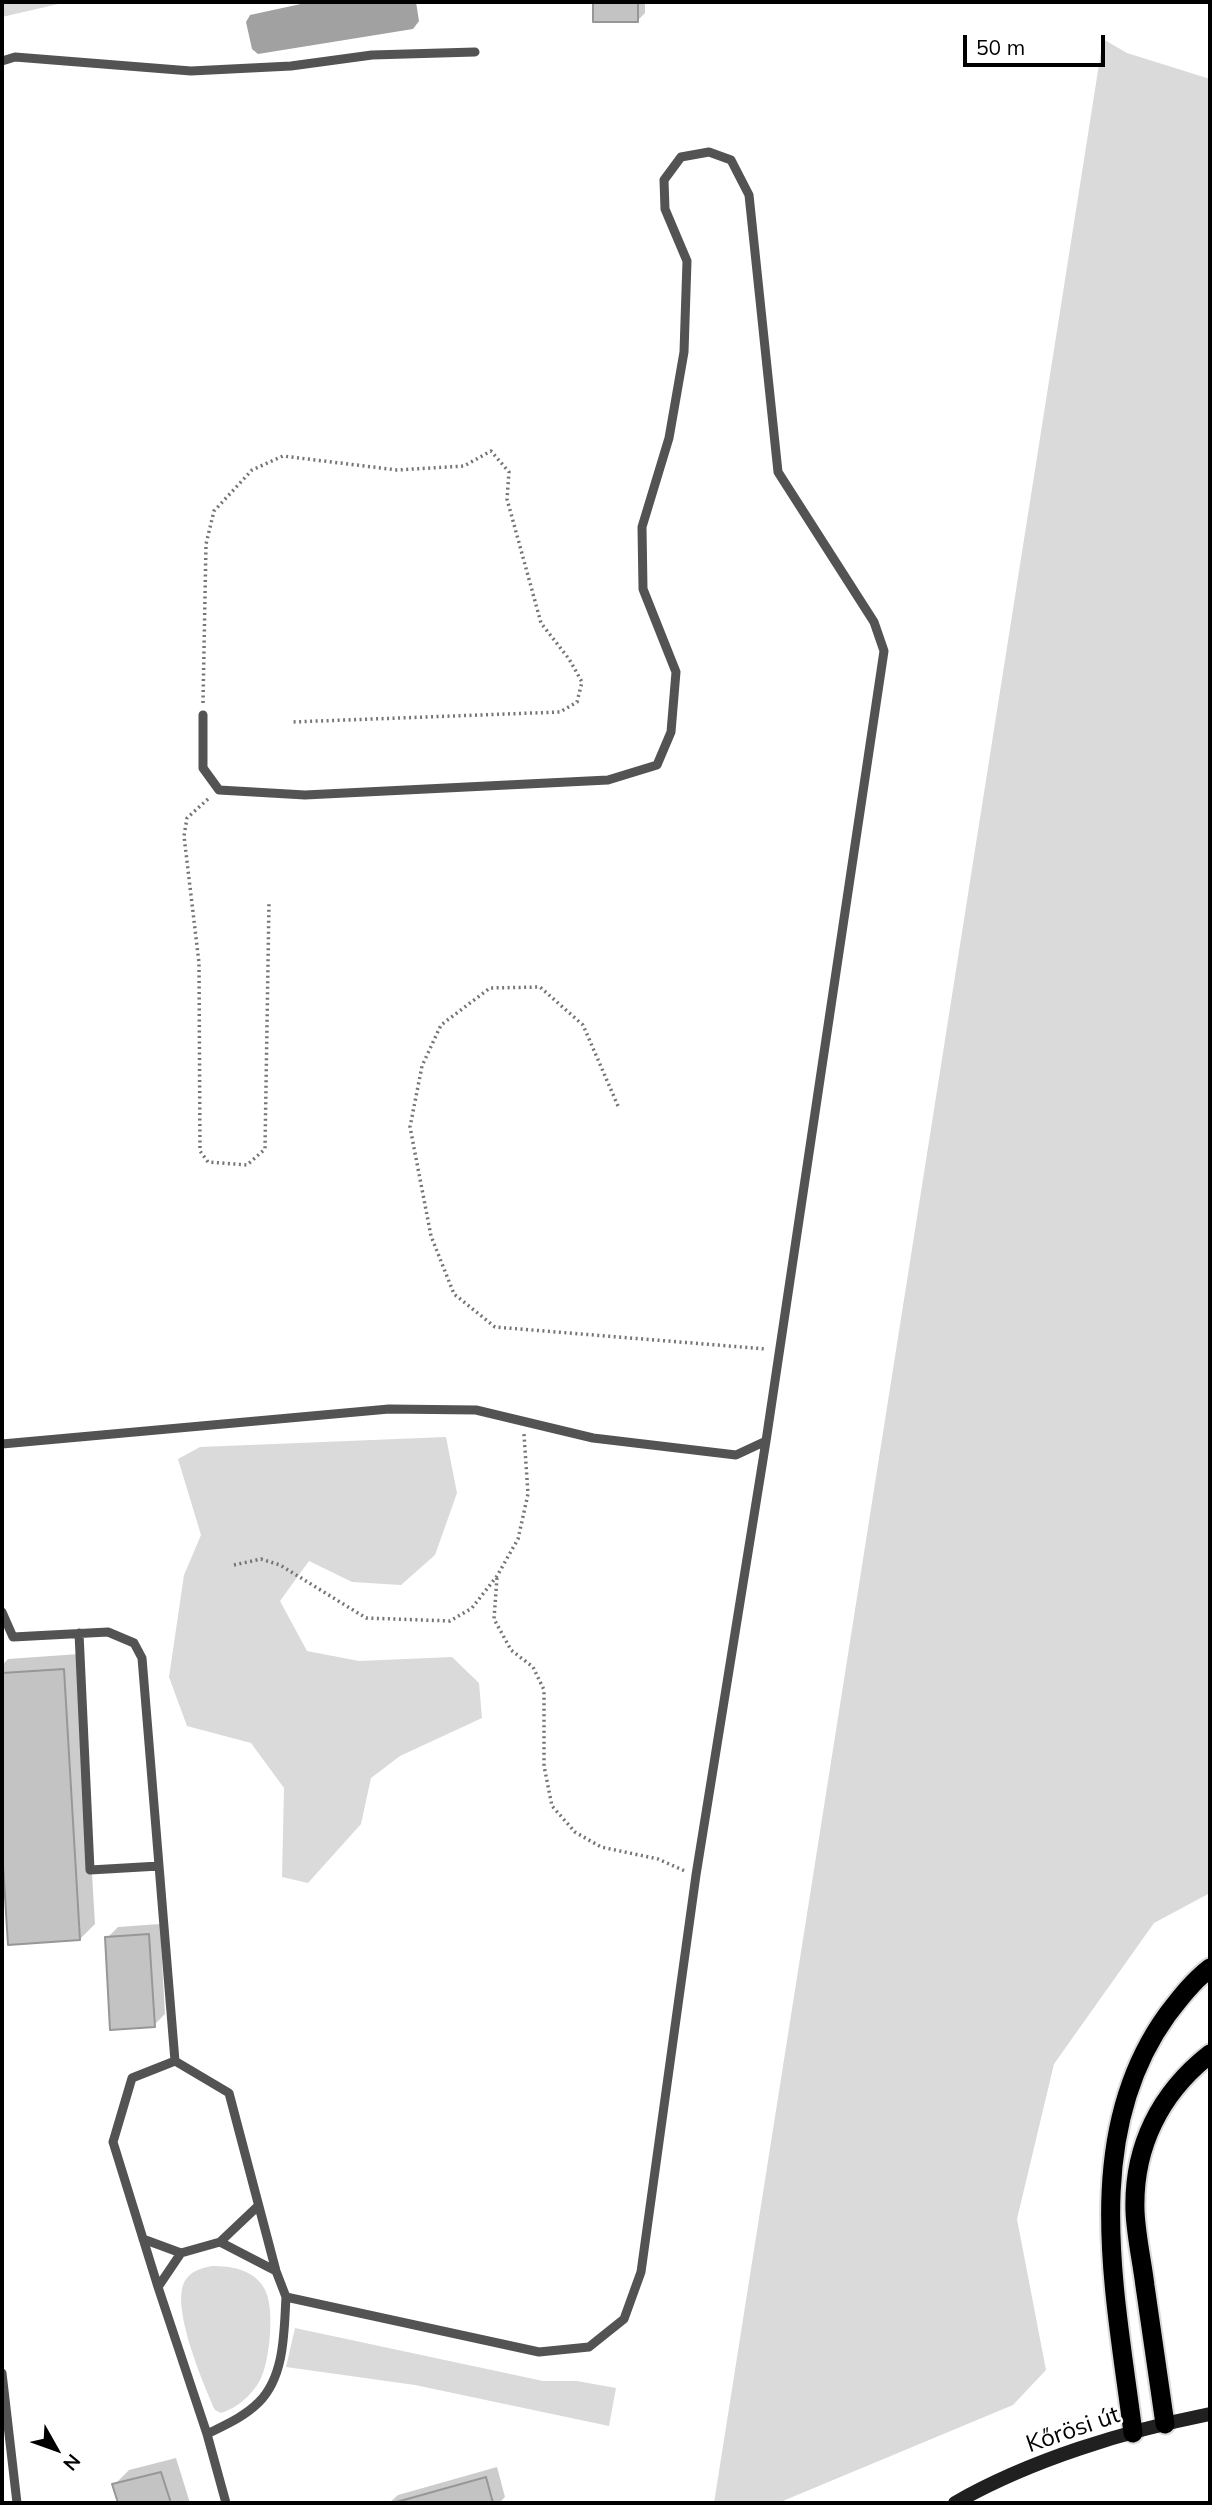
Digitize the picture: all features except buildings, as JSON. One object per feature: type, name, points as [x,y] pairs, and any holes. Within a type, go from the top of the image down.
[{"type":"highway","points":[[1133,2433],[1110,2247],[1111,2193],[1117,2136],[1135,2074],[1154,2035],[1177,2002],[1210,1968]]},
{"type":"highway","points":[[1165,2424],[1135,2214],[1138,2170],[1146,2138],[1161,2106],[1181,2080],[1210,2054]]},
{"type":"main road","name":"Kőrösi út","points":[[955,2503],[1047,2461],[1133,2433],[1210,2414]]},
{"type":"lane","points":[[2,61],[15,57],[191,71],[291,66],[372,55],[475,52]]},
{"type":"lane","points":[[203,715],[203,768],[219,790],[305,795],[608,780],[657,765],[671,732],[676,672],[643,589],[642,527],[669,438],[676,401],[684,352],[687,261],[664,209],[664,180],[681,157],[709,152],[731,160],[749,195],[778,472],[874,622],[884,651],[766,1441],[696,1875],[642,2272],[624,2319],[589,2347],[539,2352],[286,2297]]},
{"type":"lane","points":[[2,1444],[389,1409],[476,1410],[593,1438],[736,1455],[766,1441]]},
{"type":"lane","points":[[2,1612],[13,1637],[108,1632],[134,1643],[142,1658],[175,2062]]},
{"type":"lane","points":[[79,1633],[90,1870],[159,1866]]},
{"type":"lane","points":[[175,2062],[229,2093],[276,2271],[286,2297],[283,2341],[275,2378],[260,2401],[239,2418],[207,2434]]},
{"type":"lane","points":[[175,2062],[132,2078],[113,2142],[207,2434],[226,2503]]},
{"type":"lane","points":[[143,2239],[181,2253],[219,2242],[258,2206]]},
{"type":"lane","points":[[219,2242],[276,2271]]},
{"type":"lane","points":[[158,2287],[181,2253]]},
{"type":"lane","points":[[2,2373],[17,2503]]},
{"type":"path","points":[[203,715],[206,544],[214,511],[251,470],[283,456],[397,470],[464,466],[491,451],[509,472],[507,499],[541,623],[569,659],[582,682],[577,702],[560,712],[292,722]]},
{"type":"path","points":[[219,790],[187,818],[184,836],[199,963],[200,1152],[208,1163],[247,1166],[265,1149],[269,902]]},
{"type":"path","points":[[618,1106],[583,1025],[540,988],[490,988],[441,1025],[422,1066],[410,1127],[431,1236],[454,1294],[495,1327],[779,1350]]},
{"type":"path","points":[[234,1565],[261,1559],[280,1565],[366,1618],[450,1620],[472,1608],[497,1576],[518,1539],[528,1494],[524,1421]]},
{"type":"path","points":[[497,1576],[494,1619],[512,1650],[533,1667],[544,1690],[544,1766],[552,1806],[575,1832],[601,1847],[658,1859],[696,1875]]},
{"type":"shaded area","points":[[2,2],[67,2],[2,17]]},
{"type":"shaded area","points":[[310,2],[416,2],[419,21],[413,29],[258,54],[252,49],[246,22],[250,15]]},
{"type":"shaded area","points":[[1103,39],[1127,53],[1210,79],[1210,1893],[1154,1923],[1054,2064],[1017,2219],[1046,2370],[1013,2405],[778,2503],[714,2503]]},
{"type":"shaded area","points":[[446,1437],[457,1493],[435,1555],[401,1585],[352,1582],[309,1561],[280,1601],[307,1651],[359,1661],[452,1657],[479,1683],[482,1718],[400,1756],[371,1778],[361,1824],[308,1883],[282,1877],[284,1788],[251,1743],[187,1726],[169,1677],[184,1575],[201,1535],[178,1459],[200,1447]]},
{"type":"shaded area","points":[[212,2266],[234,2268],[254,2277],[264,2288],[270,2318],[268,2354],[260,2380],[246,2398],[221,2413],[215,2410],[196,2363],[181,2304],[182,2289],[189,2275]]},
{"type":"shaded area","points":[[295,2328],[543,2381],[577,2381],[616,2388],[609,2426],[415,2385],[286,2367]]}]
